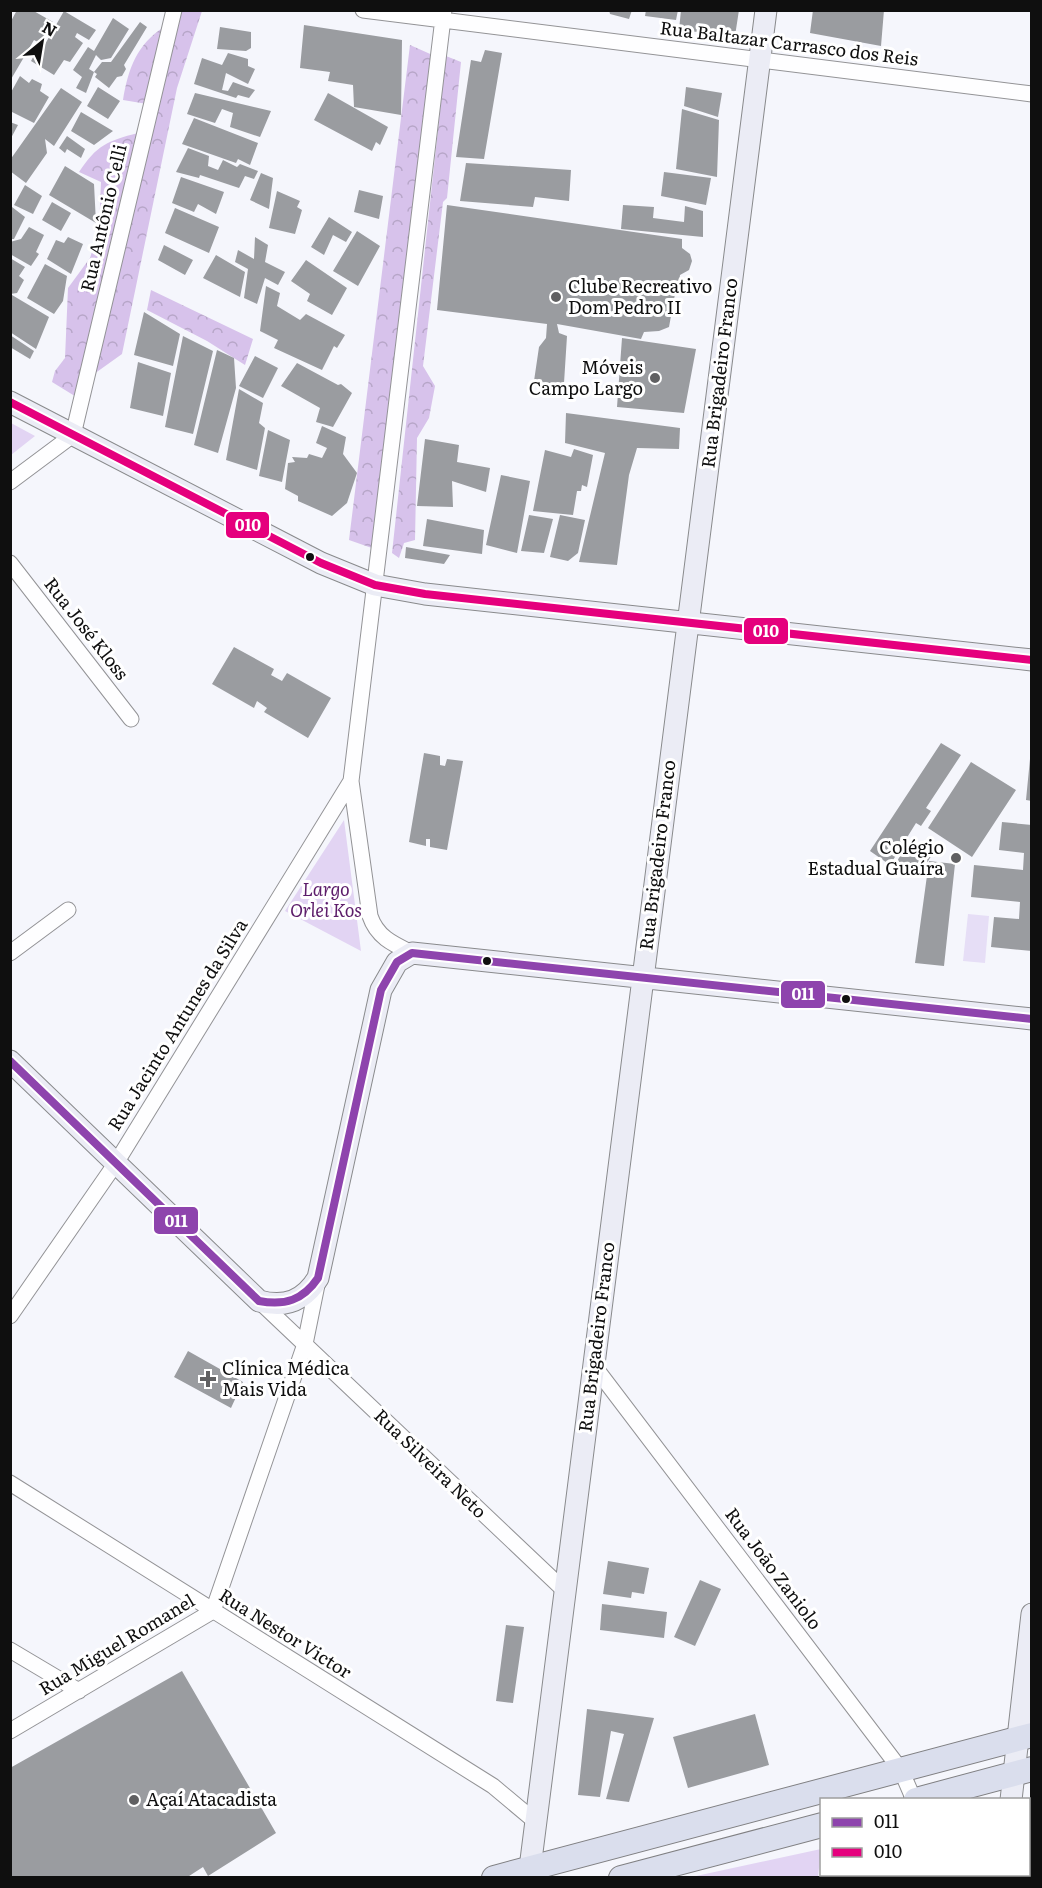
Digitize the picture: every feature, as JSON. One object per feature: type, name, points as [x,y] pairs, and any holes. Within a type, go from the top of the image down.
[{"type":"main road","name":"Rua Brigadeiro Franco","points":[[530,1873],[766,10]]},
{"type":"main road","points":[[10,402],[321,563],[375,585],[425,594],[1032,660]]},
{"type":"main road","points":[[259,1301],[273,1305],[287,1304],[300,1299],[311,1290],[318,1278],[381,990],[397,962],[412,953],[1032,1019]]},
{"type":"main road","name":"Rua Silveira Neto","points":[[10,1061],[259,1301]]},
{"type":"main road","points":[[1012,1798],[1023,1771],[1032,1614]]},
{"type":"main road","points":[[494,1878],[530,1873],[1025,1737]]},
{"type":"main road","points":[[922,1798],[1023,1771]]},
{"type":"main road","points":[[621,1878],[820,1825]]},
{"type":"street","name":"Rua Antônio Celli","points":[[73,435],[174,10]]},
{"type":"street","name":"Rua Baltazar Carrasco dos Reis","points":[[363,10],[443,15],[759,60],[1032,94]]},
{"type":"street","points":[[412,953],[383,937],[372,922],[351,781],[443,15]]},
{"type":"street","points":[[10,483],[73,435]]},
{"type":"street","name":"Rua José Kloss","points":[[10,563],[131,718]]},
{"type":"street","name":"Rua Jacinto Antunes da Silva","points":[[10,1316],[116,1162],[351,781]]},
{"type":"street","points":[[10,953],[68,910]]},
{"type":"street","points":[[213,1611],[305,1344],[318,1278]]},
{"type":"street","name":"Rua Silveira Neto","points":[[259,1301],[565,1591]]},
{"type":"street","name":"Rua João Zaniolo","points":[[594,1366],[901,1770],[914,1798]]},
{"type":"street","name":"Rua Nestor Victor","points":[[10,1483],[493,1786],[536,1822]]},
{"type":"street","name":"Rua Miguel Romanel","points":[[10,1731],[213,1611]]},
{"type":"street","points":[[10,1650],[79,1691]]},
{"type":"green space","points":[[182,11],[202,11],[177,88],[122,354],[94,374]]},
{"type":"green space","points":[[164,27],[147,104],[123,100],[131,68],[140,49]]},
{"type":"green space","points":[[410,45],[437,57],[386,553],[349,540]]},
{"type":"green space","points":[[446,56],[461,62],[447,198],[443,202],[423,366],[435,386],[429,418],[417,438],[415,540],[404,543],[399,558],[392,553]]},
{"type":"green space","points":[[138,133],[78,398],[52,382],[55,371],[65,358],[68,288],[90,258],[99,229],[101,182],[79,172],[91,156],[104,145]]},
{"type":"green space","points":[[151,290],[253,339],[245,365],[207,341],[147,310]]},
{"type":"green space","points":[[11,423],[35,436],[11,455]]},
{"type":"green space","name":"Largo Orlei Kos","points":[[344,820],[361,951],[285,911]]},
{"type":"green space","points":[[820,1849],[818,1877],[696,1876]]},
{"type":"shaded area","points":[[968,914],[989,916],[985,963],[963,961]]},
{"type":"building","points":[[17,10],[32,10],[53,22],[41,44],[34,40],[10,81],[10,23]]},
{"type":"building","points":[[609,10],[632,10],[629,19],[610,14]]},
{"type":"building","points":[[646,10],[678,10],[676,20],[645,16]]},
{"type":"building","points":[[681,10],[739,10],[735,36],[679,30]]},
{"type":"building","points":[[813,10],[884,10],[881,46],[810,33]]},
{"type":"building","points":[[64,11],[96,30],[89,40],[77,33],[75,37],[83,43],[70,62],[64,60],[54,75],[31,61],[39,46],[44,46]]},
{"type":"building","points":[[113,18],[129,29],[111,58],[101,60],[96,55],[89,69],[94,72],[86,93],[76,88],[82,77],[73,70],[88,47],[94,51]]},
{"type":"building","points":[[140,22],[147,27],[124,65],[126,69],[122,76],[117,77],[109,88],[95,77],[97,74],[94,72],[102,62],[111,62]]},
{"type":"building","points":[[304,25],[402,40],[401,115],[354,107],[353,85],[328,81],[330,72],[300,68]]},
{"type":"building","points":[[220,27],[251,32],[251,48],[246,51],[217,49]]},
{"type":"building","points":[[485,50],[502,53],[484,159],[456,157],[471,60],[481,62]]},
{"type":"building","points":[[228,53],[248,59],[248,66],[255,69],[248,84],[226,73],[222,90],[228,91],[233,82],[255,90],[249,98],[238,95],[236,98],[194,84],[202,58],[222,65]]},
{"type":"building","points":[[20,76],[29,83],[32,79],[42,84],[40,91],[49,97],[34,123],[10,111],[10,94]]},
{"type":"building","points":[[98,87],[120,101],[108,119],[87,106]]},
{"type":"building","points":[[686,87],[722,93],[718,117],[684,106]]},
{"type":"building","points":[[61,88],[82,102],[54,146],[45,139],[47,153],[26,183],[10,171],[10,160]]},
{"type":"building","points":[[195,93],[271,111],[260,137],[230,127],[233,113],[222,109],[215,123],[187,114]]},
{"type":"building","points":[[328,93],[388,127],[380,145],[376,142],[372,151],[314,120]]},
{"type":"building","points":[[682,109],[719,120],[717,177],[676,169]]},
{"type":"building","points":[[81,112],[113,131],[94,145],[71,131]]},
{"type":"building","points":[[194,118],[258,143],[250,165],[238,159],[236,163],[182,144]]},
{"type":"building","points":[[10,122],[18,125],[10,140]]},
{"type":"building","points":[[67,136],[85,149],[81,158],[67,149],[65,153],[59,148]]},
{"type":"building","points":[[188,148],[209,156],[208,166],[218,170],[223,160],[237,167],[240,164],[258,171],[254,179],[245,176],[239,188],[200,175],[199,178],[176,172]]},
{"type":"building","points":[[466,163],[571,170],[569,201],[535,197],[533,207],[460,201]]},
{"type":"building","points":[[65,166],[94,184],[96,223],[49,195]]},
{"type":"building","points":[[664,172],[711,178],[706,205],[661,196]]},
{"type":"building","points":[[261,173],[273,178],[269,209],[250,200]]},
{"type":"building","points":[[181,177],[224,192],[216,214],[198,204],[194,212],[172,203]]},
{"type":"building","points":[[25,185],[42,196],[33,214],[14,205]]},
{"type":"building","points":[[359,190],[383,196],[379,219],[354,212]]},
{"type":"building","points":[[277,191],[300,201],[297,207],[302,210],[295,234],[269,228]]},
{"type":"building","points":[[52,202],[71,213],[61,231],[42,220]]},
{"type":"building","name":"Clube Recreativo Dom Pedro II","points":[[447,205],[682,239],[682,248],[690,254],[692,261],[689,270],[680,275],[679,283],[677,283],[669,327],[659,331],[644,332],[641,339],[557,324],[559,333],[567,336],[564,383],[559,385],[534,381],[539,347],[546,338],[547,324],[437,310]]},
{"type":"building","points":[[623,205],[654,207],[653,218],[684,222],[685,206],[703,211],[703,237],[621,229]]},
{"type":"building","points":[[12,207],[25,217],[14,239],[10,239]]},
{"type":"building","points":[[175,208],[219,227],[209,253],[165,233]]},
{"type":"building","points":[[329,217],[352,232],[346,242],[333,235],[324,255],[311,247]]},
{"type":"building","points":[[29,227],[44,235],[36,252],[39,254],[31,266],[10,254],[10,242],[21,239]]},
{"type":"building","points":[[357,231],[380,246],[358,286],[333,271]]},
{"type":"building","points":[[68,237],[83,244],[71,274],[47,259],[56,240],[64,243]]},
{"type":"building","points":[[255,237],[268,245],[265,262],[285,272],[278,285],[265,278],[257,304],[244,298],[248,269],[235,262],[238,250],[254,259]]},
{"type":"building","points":[[164,245],[193,260],[185,275],[158,260]]},
{"type":"building","points":[[216,255],[245,272],[240,297],[203,278]]},
{"type":"building","points":[[10,258],[25,267],[19,276],[24,280],[17,293],[10,294]]},
{"type":"building","points":[[306,260],[347,288],[332,315],[307,301],[310,294],[291,281]]},
{"type":"building","points":[[45,264],[67,276],[63,301],[54,314],[27,298]]},
{"type":"building","points":[[266,286],[280,293],[277,306],[300,320],[306,314],[345,335],[337,348],[334,346],[322,370],[274,348],[278,340],[260,331]]},
{"type":"building","points":[[12,295],[49,317],[36,349],[10,332]]},
{"type":"building","points":[[144,312],[180,334],[173,366],[134,355]]},
{"type":"building","points":[[10,335],[34,351],[30,359],[10,347]]},
{"type":"building","points":[[183,336],[213,351],[193,434],[165,427]]},
{"type":"building","name":"Móveis Campo Largo","points":[[622,338],[696,349],[684,413],[617,407]]},
{"type":"building","points":[[217,350],[234,358],[236,388],[218,453],[194,445]]},
{"type":"building","points":[[255,356],[278,368],[263,398],[239,386]]},
{"type":"building","points":[[138,362],[171,373],[163,416],[130,408]]},
{"type":"building","points":[[297,363],[338,385],[341,384],[352,393],[333,427],[316,422],[320,408],[281,386]]},
{"type":"building","points":[[239,389],[263,403],[259,423],[265,428],[257,470],[226,460]]},
{"type":"building","points":[[566,413],[680,428],[679,449],[637,448],[629,475],[617,565],[579,562],[605,453],[565,443]]},
{"type":"building","points":[[322,426],[346,437],[343,454],[357,473],[347,503],[332,516],[298,501],[298,496],[285,489],[288,463],[295,462],[292,457],[307,458],[309,454],[322,458],[327,448],[316,443]]},
{"type":"building","points":[[268,430],[290,440],[282,482],[259,476]]},
{"type":"building","points":[[425,439],[459,445],[457,462],[490,468],[486,492],[452,481],[453,507],[417,506]]},
{"type":"building","points":[[574,449],[593,455],[587,487],[582,485],[581,491],[577,491],[573,515],[533,511],[545,450],[571,457]]},
{"type":"building","points":[[501,475],[530,481],[517,553],[486,545]]},
{"type":"building","points":[[529,515],[553,519],[544,553],[521,551]]},
{"type":"building","points":[[560,515],[585,520],[578,553],[568,561],[550,557]]},
{"type":"building","points":[[427,519],[484,530],[482,554],[423,546]]},
{"type":"building","points":[[406,547],[450,555],[444,564],[405,558]]},
{"type":"building","points":[[234,647],[274,669],[271,675],[282,681],[287,673],[331,698],[308,738],[264,712],[267,708],[257,701],[254,708],[212,684]]},
{"type":"building","points":[[941,743],[961,755],[926,808],[931,811],[921,826],[916,823],[890,865],[870,851]]},
{"type":"building","points":[[424,753],[440,756],[440,765],[445,766],[447,759],[463,761],[447,850],[430,847],[430,839],[426,839],[426,846],[409,842]]},
{"type":"building","points":[[1030,759],[1032,759],[1032,801],[1026,800]]},
{"type":"building","points":[[971,762],[1016,790],[972,857],[928,828]]},
{"type":"building","points":[[1002,822],[1032,825],[1032,951],[991,947],[994,917],[1019,919],[1020,902],[971,897],[974,865],[1023,870],[1024,853],[999,850]]},
{"type":"building","points":[[911,839],[933,853],[919,876],[897,861]]},
{"type":"building","points":[[929,861],[955,864],[944,966],[915,963]]},
{"type":"building","name":"Clínica Médica Mais Vida","points":[[188,1351],[243,1382],[231,1408],[174,1377]]},
{"type":"building","points":[[608,1561],[649,1568],[644,1594],[632,1592],[631,1598],[603,1594]]},
{"type":"building","points":[[700,1580],[721,1589],[695,1646],[674,1637]]},
{"type":"building","points":[[602,1604],[667,1612],[664,1638],[600,1630]]},
{"type":"building","points":[[506,1625],[524,1627],[513,1703],[496,1701]]},
{"type":"building","name":"Açaí Atacadista","points":[[182,1671],[276,1833],[208,1876],[203,1867],[186,1878],[10,1878],[10,1768]]},
{"type":"building","points":[[587,1709],[654,1718],[629,1802],[606,1799],[624,1734],[611,1731],[600,1797],[578,1795]]},
{"type":"building","points":[[755,1714],[769,1765],[688,1788],[673,1737]]},
{"type":"transit line","name":"010","points":[[10,402],[321,563],[375,585],[425,594],[1032,660]]},
{"type":"transit line","name":"011","points":[[10,1061],[259,1301],[277,1303],[300,1296],[318,1278],[381,990],[397,962],[412,953],[1032,1019]]},
{"type":"place","name":"Clube Recreativo Dom Pedro II","points":[[556,297]]},
{"type":"place","name":"Móveis Campo Largo","points":[[655,378]]},
{"type":"place","name":"Colégio Estadual Guaíra","points":[[956,858]]},
{"type":"place","name":"Clínica Médica Mais Vida","points":[[208,1379]]},
{"type":"place","name":"Açaí Atacadista","points":[[134,1800]]}]
